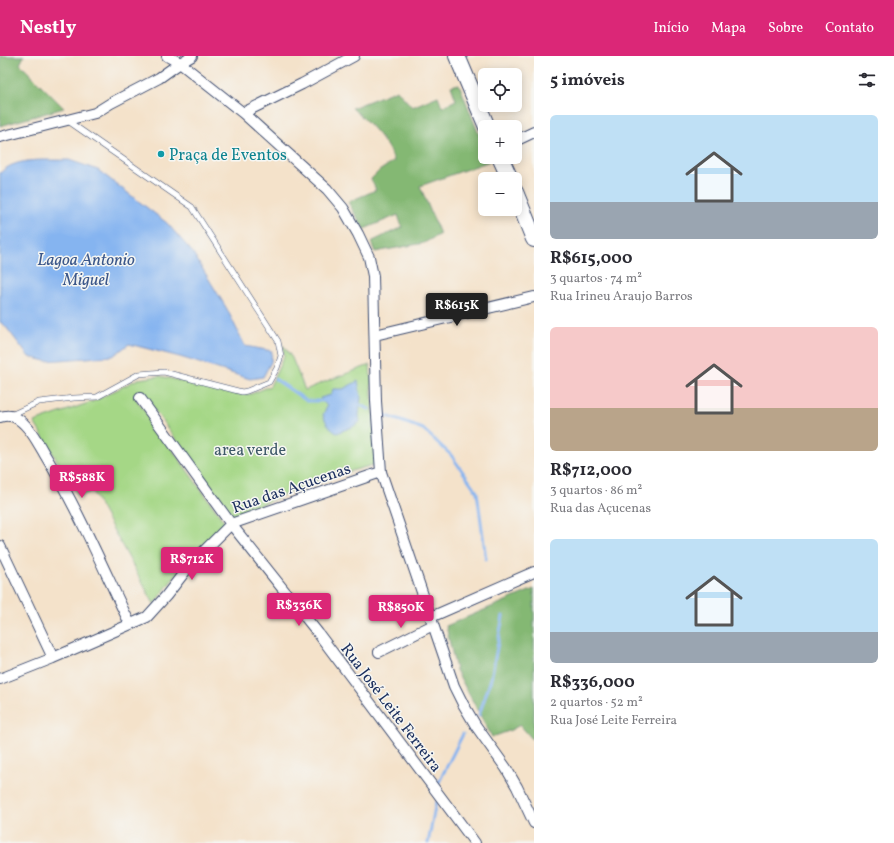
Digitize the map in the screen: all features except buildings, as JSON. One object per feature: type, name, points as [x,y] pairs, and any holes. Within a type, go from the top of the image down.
[{"type":"main road","points":[[457,56],[484,120]]},
{"type":"main road","points":[[522,209],[534,239]]},
{"type":"street","points":[[167,56],[180,62],[243,113],[327,189],[342,208],[358,234],[369,257],[373,276],[376,401],[381,472],[450,674],[463,704],[476,726],[506,768],[534,823]]},
{"type":"street","points":[[0,137],[95,113],[159,78],[180,62],[192,56]]},
{"type":"street","points":[[243,113],[354,56]]},
{"type":"street","points":[[522,138],[534,132]]},
{"type":"street","points":[[375,335],[534,297]]},
{"type":"street","name":"Rua José Leite Ferreira","points":[[140,398],[231,524],[318,633],[475,843]]},
{"type":"street","points":[[4,416],[18,419],[26,426],[35,439],[64,487],[130,624]]},
{"type":"street","name":"Rua das Açucenas","points":[[0,679],[53,658],[147,617],[174,587],[190,565],[231,524],[381,472]]},
{"type":"street","points":[[0,546],[53,658]]},
{"type":"street","points":[[379,652],[432,621],[534,572]]},
{"type":"lane","points":[[4,416],[39,402],[97,397],[139,374],[156,372],[164,372],[242,392],[247,391],[269,382],[277,368],[281,356],[278,340],[192,207],[67,120]]},
{"type":"green space","points":[[0,56],[24,56],[20,64],[64,108],[0,126]]},
{"type":"green space","points":[[459,84],[478,132],[478,164],[482,164],[420,186],[440,234],[424,243],[375,252],[371,242],[402,227],[398,215],[364,229],[348,202],[376,190],[371,179],[379,171],[394,161],[382,139],[352,108],[397,90],[412,107],[438,96],[442,107],[456,100],[451,86]]},
{"type":"green space","name":"area verde","points":[[283,345],[292,358],[305,390],[370,365],[377,464],[321,479],[232,517],[142,393],[134,396],[225,523],[184,564],[154,604],[92,491],[79,497],[34,422],[94,401],[138,379],[160,376],[236,394],[251,394],[270,386],[284,356]]},
{"type":"green space","points":[[534,589],[534,741],[520,725],[492,737],[456,670],[446,626]]},
{"type":"water","name":"Lagoa Antonio Miguel","points":[[33,160],[69,160],[98,170],[167,223],[193,253],[227,309],[245,346],[272,351],[271,362],[263,377],[250,379],[180,357],[129,344],[113,356],[46,361],[29,357],[6,327],[0,322],[0,173],[15,164]]},
{"type":"water","points":[[358,381],[361,397],[359,415],[360,422],[337,433],[330,428],[325,420],[323,415],[327,406],[320,398],[331,395],[333,389],[343,389]]},
{"type":"waterway","points":[[275,379],[307,401],[326,401]]},
{"type":"waterway","points":[[357,404],[369,409]]},
{"type":"waterway","points":[[384,415],[423,429],[451,455],[477,492],[486,559]]},
{"type":"waterway","points":[[479,715],[491,679],[503,616]]},
{"type":"waterway","points":[[439,782],[463,734]]},
{"type":"waterway","points":[[428,843],[436,802]]},
{"type":"place","name":"Praça de Eventos","points":[[161,154]]}]
